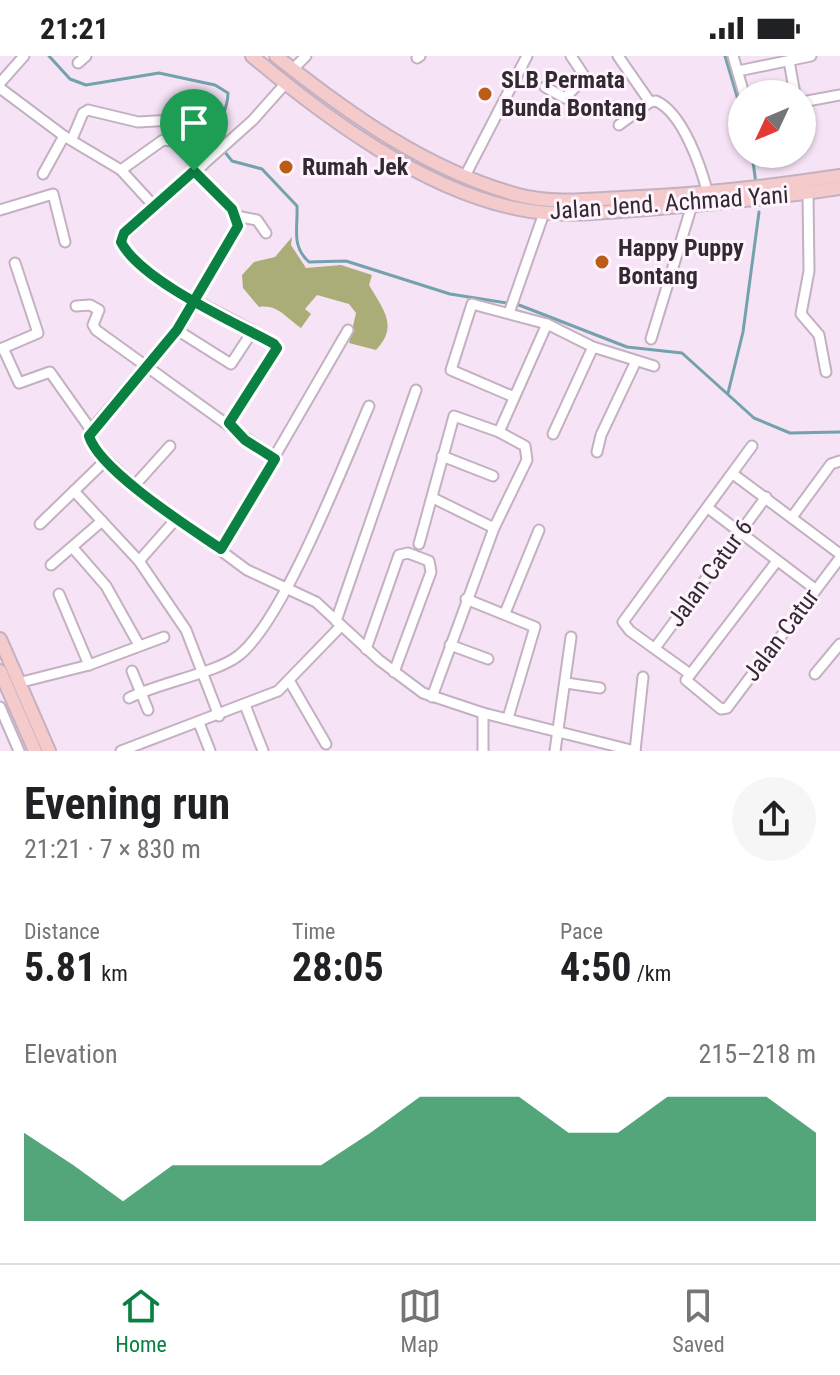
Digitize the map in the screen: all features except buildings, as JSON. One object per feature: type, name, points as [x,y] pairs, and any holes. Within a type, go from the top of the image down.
[{"type":"street","points":[[24,56],[0,86],[68,138],[121,170],[154,206]]},
{"type":"street","name":"Jalan Jend. Achmad Yani","points":[[252,56],[285,84],[360,136],[459,189],[517,209],[544,213],[692,205],[761,194],[840,176]]},
{"type":"street","name":"Jalan Jend. Achmad Yani","points":[[276,56],[366,124],[465,176],[519,195],[557,201],[808,193],[840,188]]},
{"type":"street","points":[[293,69],[306,56]]},
{"type":"street","points":[[459,189],[527,56]]},
{"type":"street","points":[[545,87],[565,98],[571,96],[585,77],[571,56]]},
{"type":"street","points":[[618,56],[650,102]]},
{"type":"street","points":[[733,56],[740,80]]},
{"type":"street","points":[[738,71],[811,56]]},
{"type":"street","points":[[789,61],[792,80]]},
{"type":"street","points":[[229,423],[278,350],[164,283],[123,247],[124,233],[228,144],[285,84]]},
{"type":"street","points":[[816,99],[840,95]]},
{"type":"street","points":[[619,125],[650,102],[656,101],[667,108],[694,149],[708,194]]},
{"type":"street","points":[[43,174],[88,110],[138,122],[191,119]]},
{"type":"street","points":[[121,170],[163,140],[184,142],[198,168],[236,216],[238,226],[177,330],[91,430],[90,441],[106,460],[176,519],[247,570],[285,590],[310,598],[394,672],[432,697],[635,751],[643,677]]},
{"type":"street","points":[[442,181],[447,167]]},
{"type":"street","points":[[808,193],[809,271],[801,314],[819,335],[827,360],[826,372]]},
{"type":"street","points":[[0,210],[53,194],[65,242]]},
{"type":"street","points":[[651,339],[692,205]]},
{"type":"street","points":[[512,306],[544,213]]},
{"type":"street","points":[[236,216],[257,220],[266,233]]},
{"type":"street","points":[[15,263],[38,333],[2,349],[15,380],[21,383],[50,372],[91,430]]},
{"type":"street","points":[[513,400],[456,375],[450,366],[472,304],[512,306],[593,347],[654,366]]},
{"type":"street","points":[[76,306],[90,305],[99,310],[93,328],[275,459]]},
{"type":"street","points":[[501,427],[547,324]]},
{"type":"street","points":[[177,330],[231,364],[252,332]]},
{"type":"street","points":[[221,549],[348,330]]},
{"type":"street","points":[[553,434],[593,347]]},
{"type":"street","points":[[597,452],[601,435],[636,361]]},
{"type":"street","points":[[121,751],[219,716],[290,682],[339,624],[416,390]]},
{"type":"street","points":[[129,698],[242,653],[285,590],[369,406]]},
{"type":"street","points":[[419,544],[454,416],[501,427],[517,439],[529,453],[494,528],[432,697]]},
{"type":"street","points":[[134,486],[170,446]]},
{"type":"street","points":[[752,446],[623,622],[688,677],[777,561]]},
{"type":"street","points":[[442,456],[493,476]]},
{"type":"street","points":[[40,524],[106,460]]},
{"type":"street","points":[[792,517],[831,464],[840,461]]},
{"type":"street","points":[[733,474],[840,556]]},
{"type":"street","points":[[74,491],[139,561],[186,630],[219,716]]},
{"type":"street","name":"Jalan Catur 6","points":[[655,648],[766,497]]},
{"type":"street","points":[[433,498],[494,528]]},
{"type":"street","points":[[708,508],[815,589]]},
{"type":"street","points":[[139,561],[176,519]]},
{"type":"street","points":[[51,565],[102,521]]},
{"type":"street","points":[[505,613],[539,530]]},
{"type":"street","points":[[73,548],[106,586],[139,645]]},
{"type":"street","points":[[366,649],[399,555],[408,553],[429,561],[431,572],[394,672]]},
{"type":"street","name":"Jalan Catur","points":[[688,677],[721,709],[727,708],[840,556]]},
{"type":"street","points":[[59,594],[89,665]]},
{"type":"street","points":[[466,599],[530,624],[536,631],[508,718]]},
{"type":"street","points":[[18,683],[89,665],[164,637]]},
{"type":"street","points":[[555,751],[571,637]]},
{"type":"street","points":[[0,639],[49,751]]},
{"type":"street","points":[[815,674],[840,644]]},
{"type":"street","points":[[450,645],[488,659]]},
{"type":"street","points":[[0,671],[35,751]]},
{"type":"street","points":[[132,671],[148,710]]},
{"type":"street","points":[[290,682],[326,744]]},
{"type":"street","points":[[566,683],[600,688]]},
{"type":"street","points":[[245,705],[263,751]]},
{"type":"street","points":[[0,707],[19,751]]},
{"type":"street","points":[[483,713],[483,751]]},
{"type":"street","points":[[199,723],[210,751]]},
{"type":"green space","points":[[292,237],[291,245],[306,268],[341,265],[372,275],[369,285],[388,325],[387,333],[376,350],[349,343],[356,313],[349,304],[317,295],[305,309],[311,314],[301,328],[277,310],[259,307],[243,288],[242,275],[254,262],[275,257]]},
{"type":"waterway","points":[[49,56],[70,79],[86,85],[159,73],[215,85],[228,93],[219,130],[219,145]]},
{"type":"waterway","points":[[725,56],[732,80]]},
{"type":"waterway","points":[[224,151],[232,161],[262,169],[297,206],[298,243],[309,262],[346,261],[450,294],[519,305],[627,347],[682,353],[754,418],[790,433],[840,432]]},
{"type":"waterway","points":[[754,168],[756,184]]},
{"type":"waterway","points":[[728,393],[743,332],[759,212]]},
{"type":"place","name":"SLB Permata Bunda Bontang","points":[[485,94]]},
{"type":"place","name":"Rumah Jek","points":[[286,167]]},
{"type":"place","name":"Happy Puppy Bontang","points":[[602,262]]},
{"type":"route","points":[[194,171],[124,233],[121,242],[164,283],[196,301],[274,344],[277,348],[229,423],[245,440],[275,459],[221,549],[134,486],[93,447],[89,436],[177,330],[196,301],[238,226],[239,221],[232,209],[194,171]]}]
